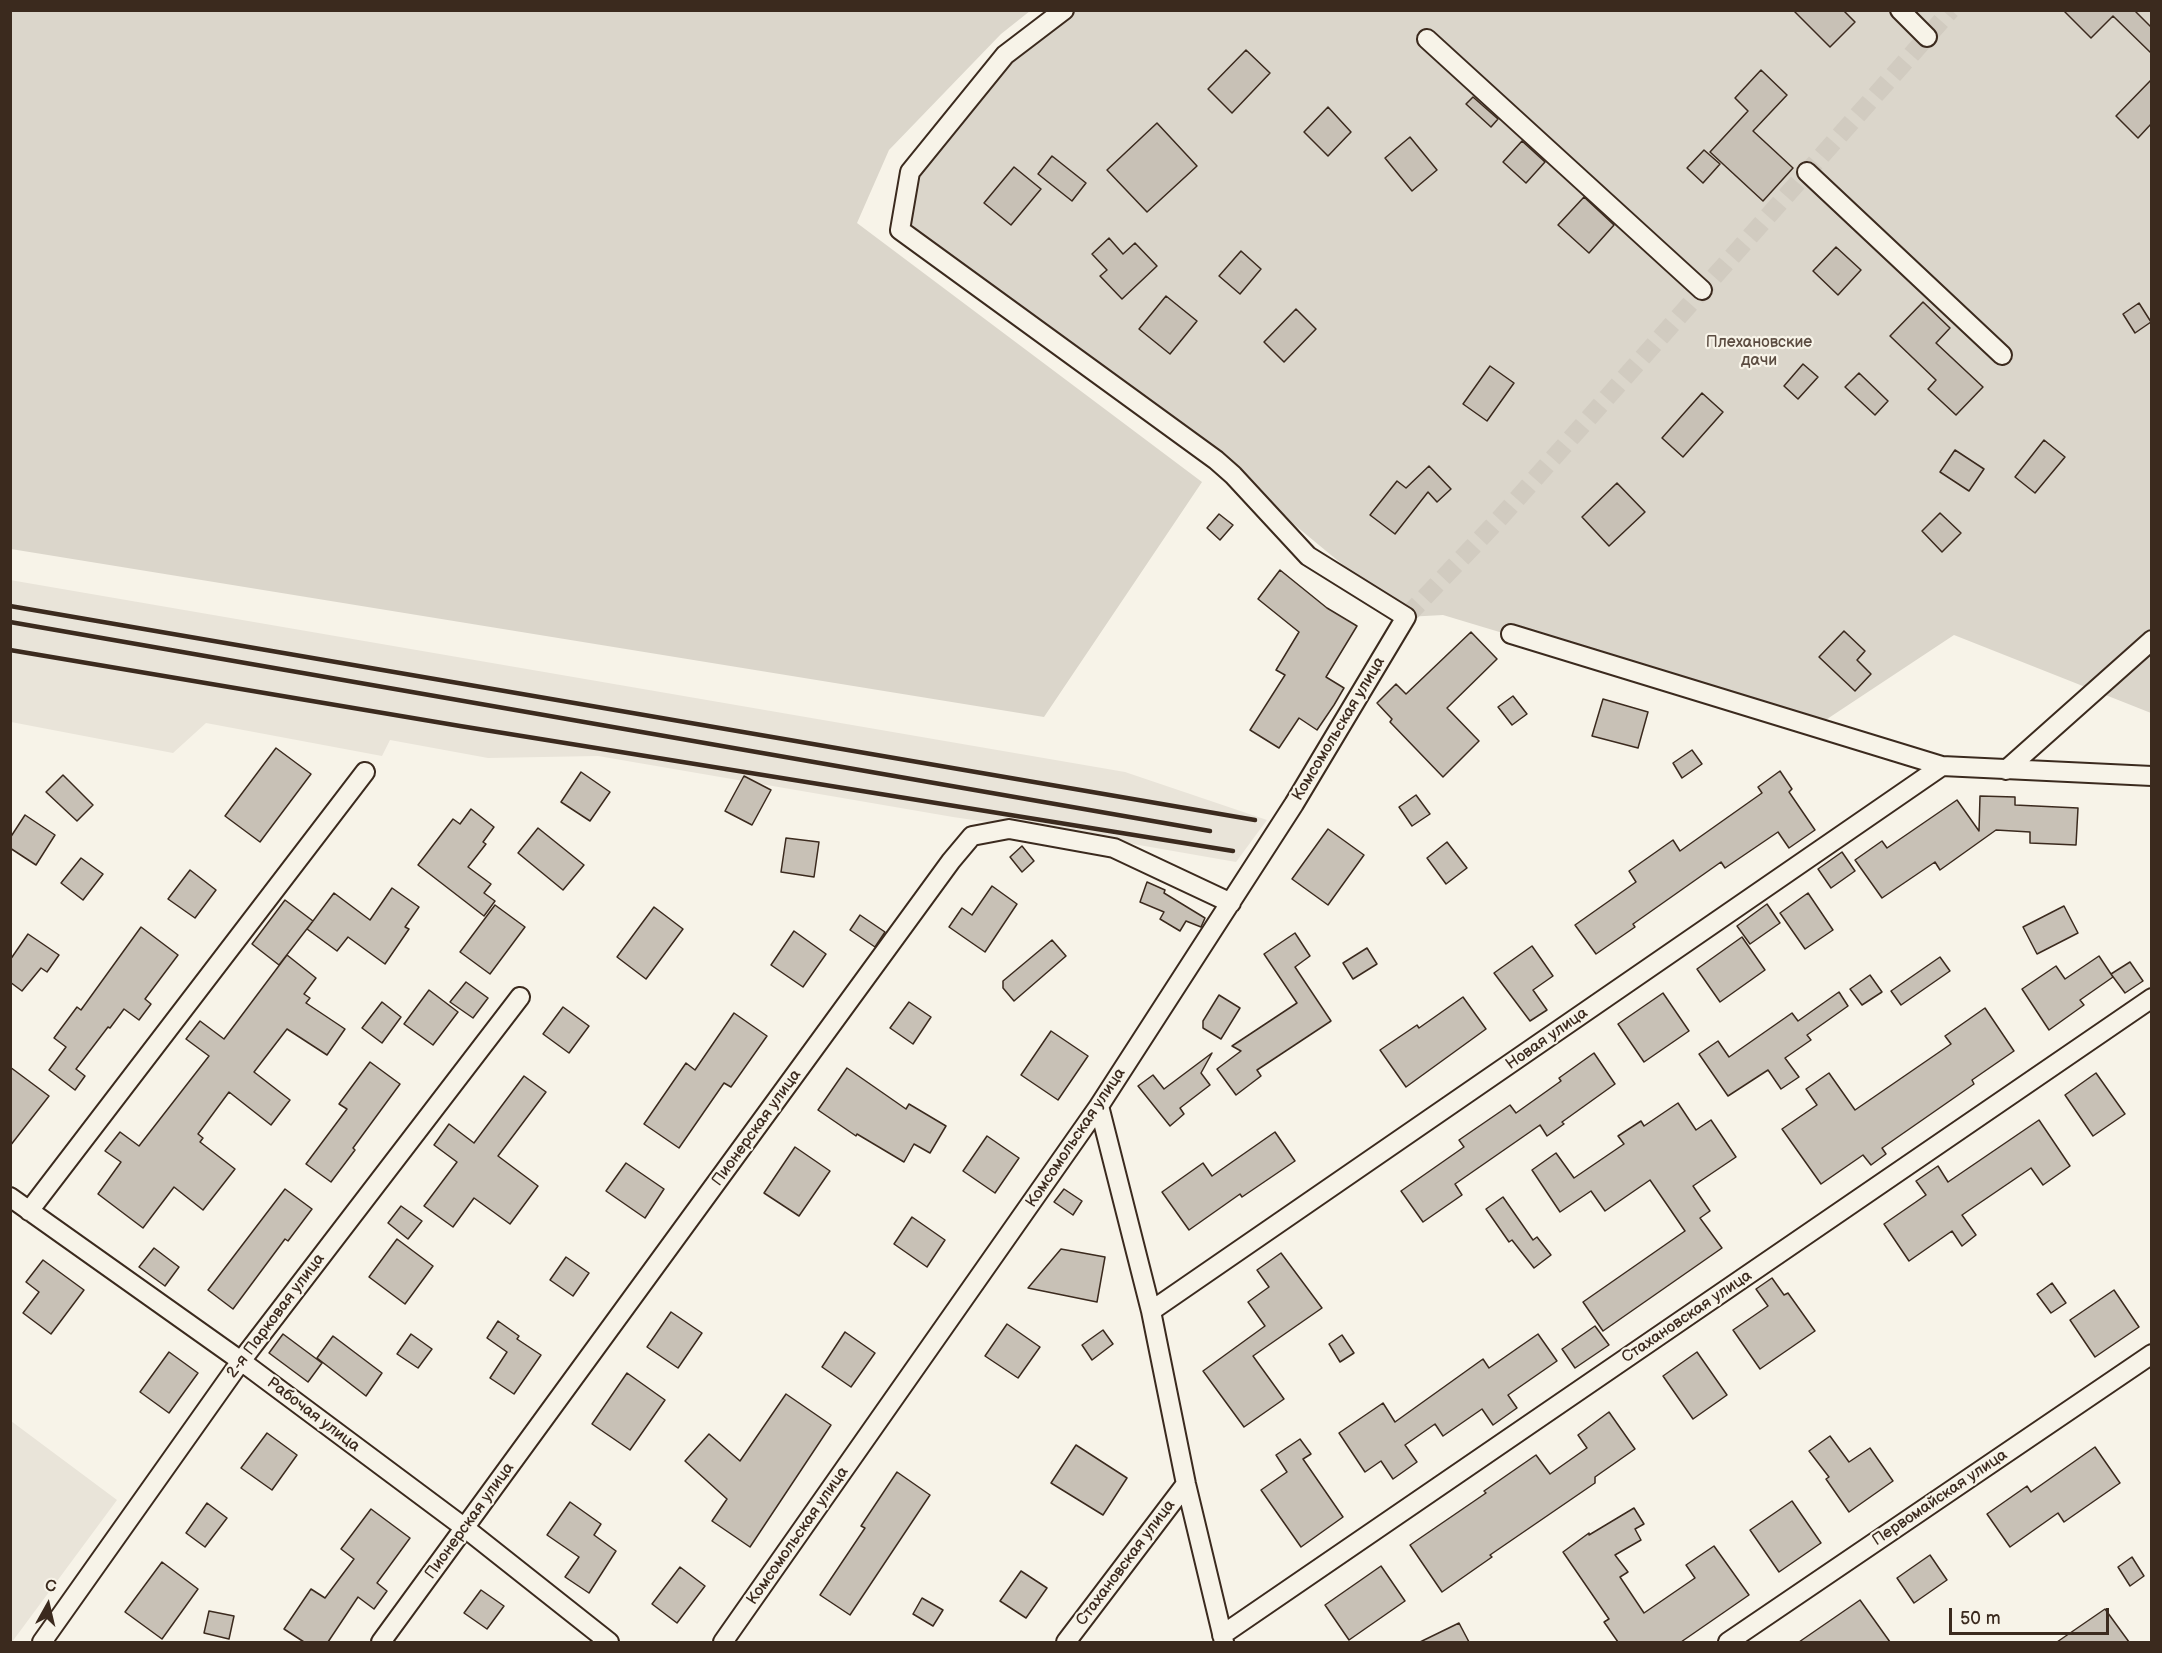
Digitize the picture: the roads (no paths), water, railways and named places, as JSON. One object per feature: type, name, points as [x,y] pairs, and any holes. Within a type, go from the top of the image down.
[{"type":"street","name":"Комсомольская улица","points":[[723,1642],[1099,1106],[1294,804],[1406,617],[1308,556],[1233,475],[1216,460],[900,230],[910,172],[1005,56],[1064,10]]},
{"type":"street","points":[[1900,10],[1927,37]]},
{"type":"street","points":[[1427,39],[1702,290]]},
{"type":"street","points":[[1807,172],[2002,355]]},
{"type":"street","points":[[1511,634],[1942,766],[2151,776]]},
{"type":"street","points":[[2006,770],[2151,640]]},
{"type":"street","name":"Новая улица","points":[[1151,1311],[1942,766]]},
{"type":"street","points":[[29,1211],[365,772]]},
{"type":"street","name":"Пионерская улица","points":[[381,1642],[944,871],[972,836],[1009,829],[1114,848],[1231,903]]},
{"type":"street","name":"2-я Парковая улица","points":[[42,1642],[241,1361],[520,997]]},
{"type":"street","name":"Стахановская улица","points":[[1223,1639],[2151,998]]},
{"type":"street","points":[[1099,1106],[1151,1311],[1186,1484],[1223,1639]]},
{"type":"street","name":"Рабочая улица","points":[[10,1197],[241,1361],[465,1528],[609,1642]]},
{"type":"street","name":"Первомайская улица","points":[[1728,1642],[2151,1354]]},
{"type":"street","name":"Стахановская улица","points":[[1066,1642],[1186,1484]]},
{"type":"tunnel","points":[[1406,617],[1500,518],[1951,10]]},
{"type":"railway","points":[[10,606],[1255,820]]},
{"type":"railway","points":[[10,622],[1210,831]]},
{"type":"railway","points":[[10,650],[460,726],[1233,851]]},
{"type":"park label","name":"Плехановские дачи","points":[[1759,352]]}]
